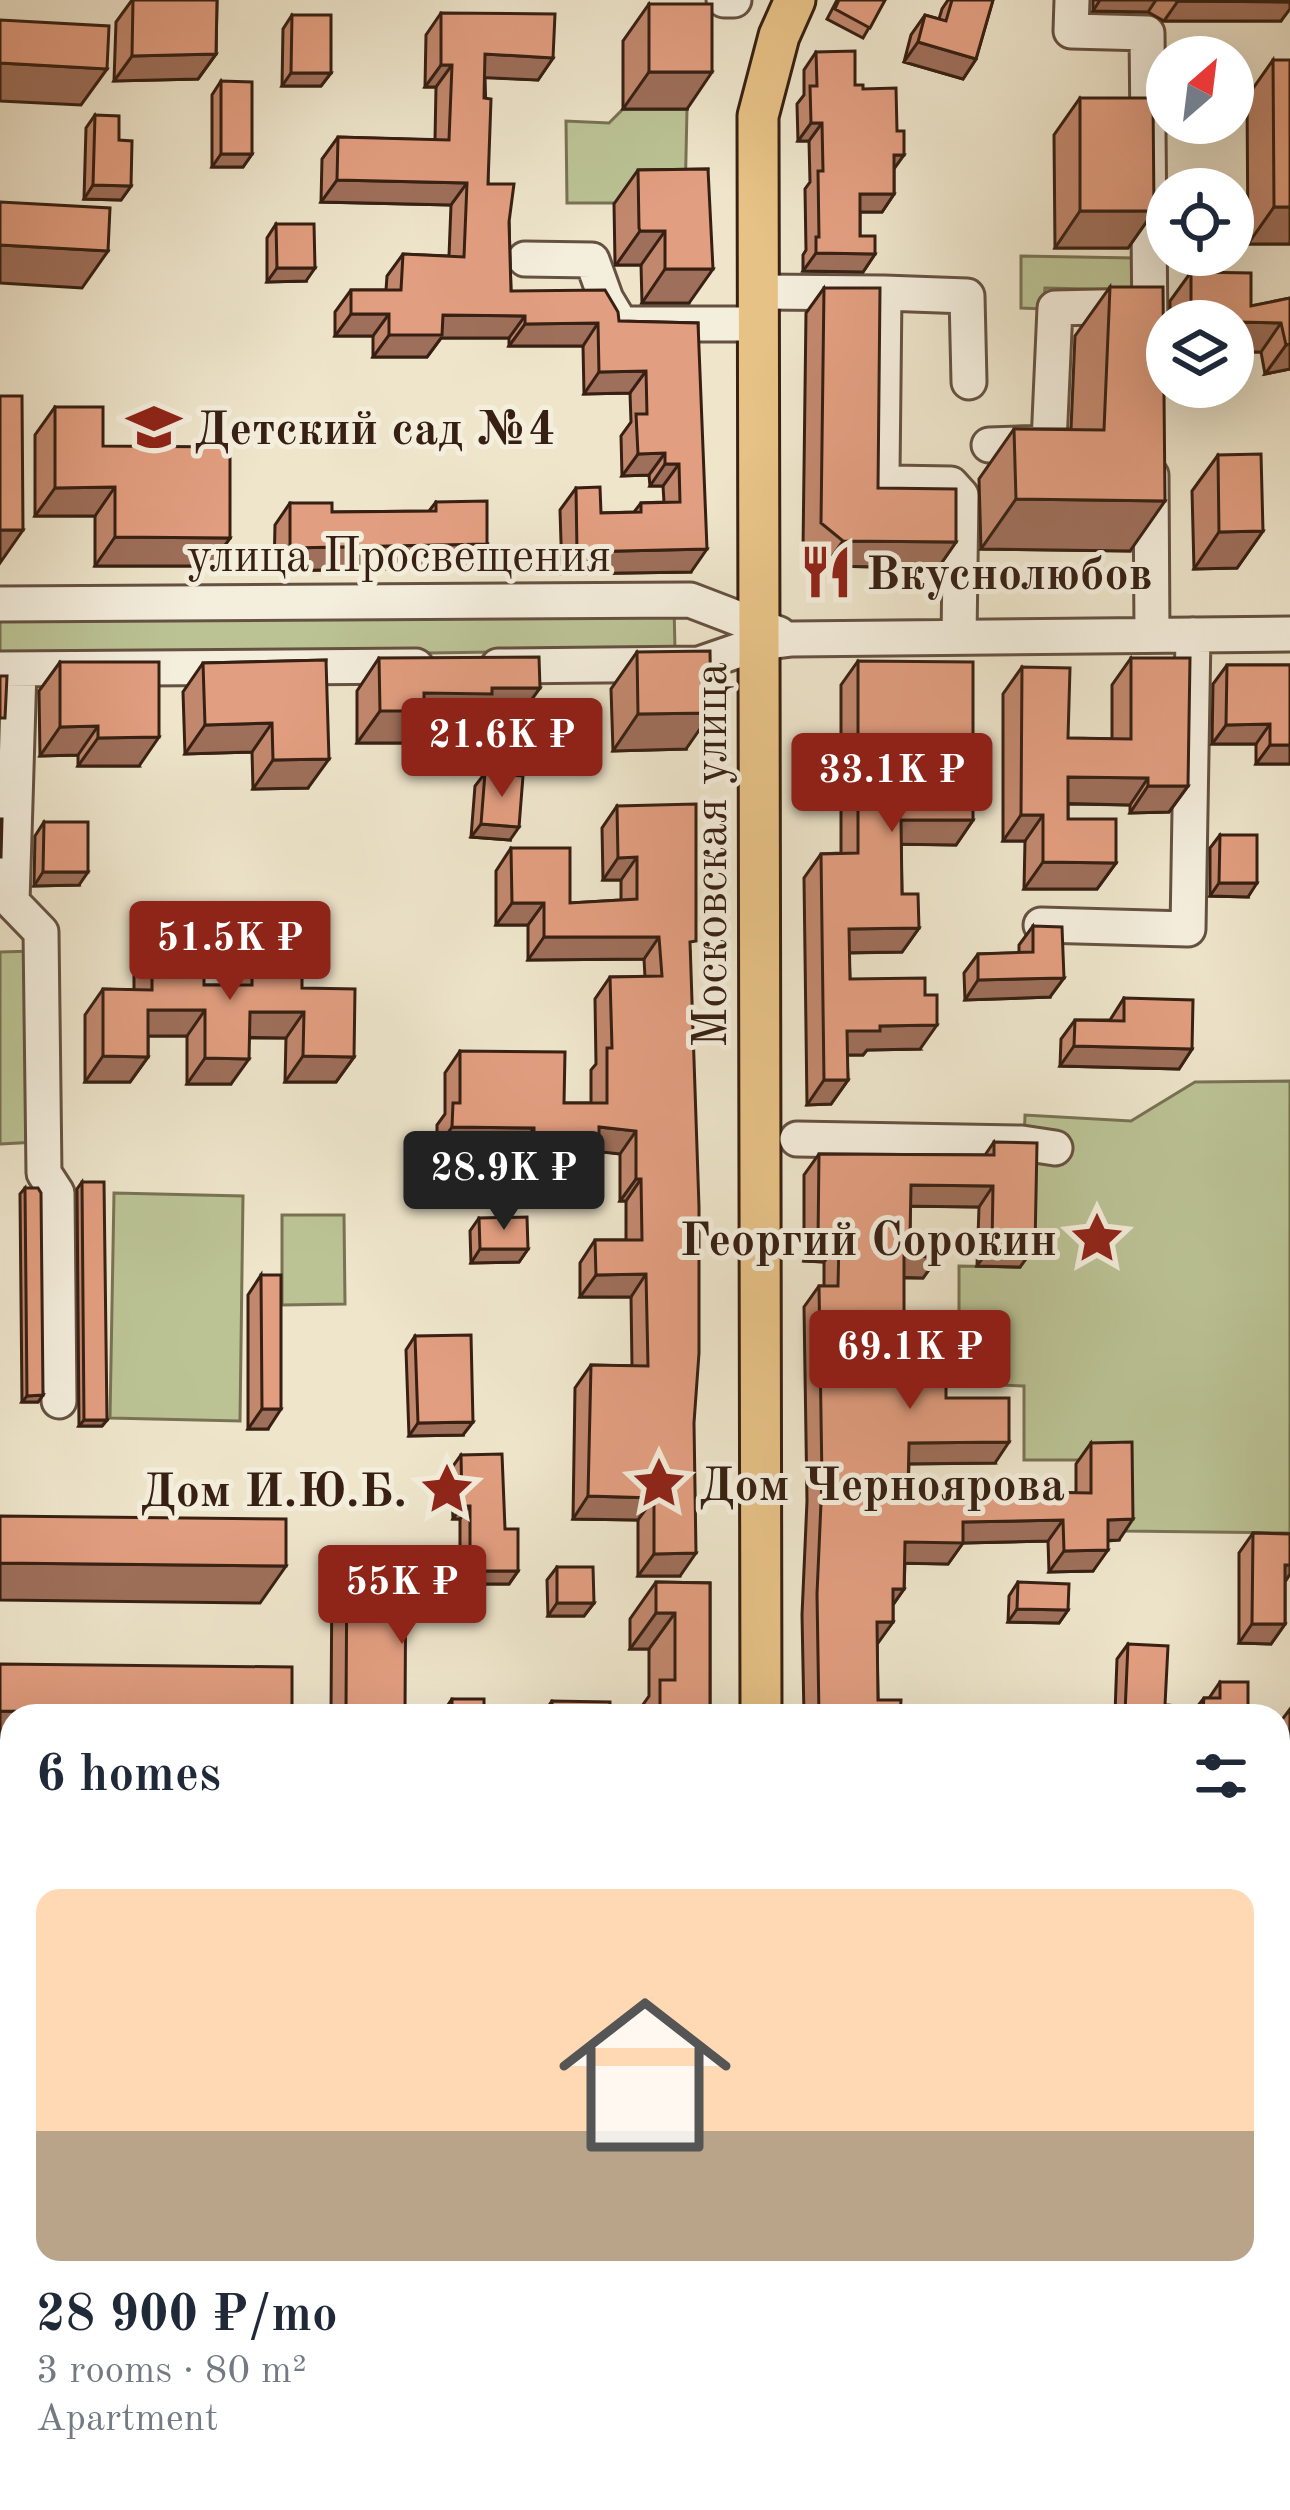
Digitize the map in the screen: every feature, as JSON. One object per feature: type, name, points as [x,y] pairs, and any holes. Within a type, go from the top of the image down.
[{"type":"main road","name":"Московская улица","points":[[761,1704],[759,635],[749,308],[758,116],[778,36],[781,2]]},
{"type":"main road","name":"Московская улица","points":[[745,1704],[759,635]]},
{"type":"street","points":[[724,0],[734,0]]},
{"type":"street","points":[[1072,0],[1071,32],[1147,33],[1150,300]]},
{"type":"street","points":[[525,259],[592,260],[621,324],[884,293],[967,296],[969,382]]},
{"type":"street","points":[[884,293],[882,474],[892,483],[951,484],[961,495],[959,637]]},
{"type":"street","points":[[988,445],[1049,443],[1055,308],[1146,306]]},
{"type":"street","points":[[1150,442],[1152,635]]},
{"type":"street","name":"улица Просвещения","points":[[0,604],[690,600],[759,635],[1290,634]]},
{"type":"street","name":"улица Просвещения","points":[[9,669],[699,664],[759,635]]},
{"type":"street","points":[[1041,925],[1188,929],[1193,635]]},
{"type":"street","points":[[9,669],[12,902],[41,932],[44,1173],[57,1193],[58,1401]]},
{"type":"street","points":[[0,933],[41,932]]},
{"type":"street","points":[[796,1139],[1022,1143],[1055,1148]]},
{"type":"green space","points":[[623,109],[687,109],[685,203],[567,203],[566,121],[609,123]]},
{"type":"green space","points":[[1021,256],[1134,258],[1133,290],[1045,288],[1044,309],[1021,308]]},
{"type":"green space","points":[[674,607],[675,649],[0,660],[0,609]]},
{"type":"green space","points":[[34,951],[37,1142],[0,1144],[0,952]]},
{"type":"green space","points":[[1290,1081],[1290,1533],[1124,1531],[1122,1460],[1024,1460],[1024,1386],[959,1383],[959,1266],[1020,1267],[1025,1115],[1131,1121],[1195,1082]]},
{"type":"green space","points":[[114,1193],[243,1196],[240,1421],[110,1418]]},
{"type":"green space","points":[[282,1215],[344,1215],[345,1304],[282,1305]]},
{"type":"building","points":[[133,0],[217,0],[216,54],[132,56]]},
{"type":"building","points":[[839,0],[885,0],[870,28],[835,9]]},
{"type":"building","points":[[952,0],[993,0],[976,59],[918,42],[925,15],[946,21]]},
{"type":"building","points":[[1290,0],[1290,2],[1178,1]]},
{"type":"building","points":[[649,4],[712,4],[712,72],[649,72]]},
{"type":"building","points":[[441,13],[555,14],[553,58],[485,54],[484,98],[491,99],[488,184],[514,184],[509,222],[511,291],[605,290],[619,321],[698,323],[707,549],[577,552],[576,488],[600,487],[601,513],[641,512],[641,503],[680,502],[679,464],[665,464],[665,453],[638,454],[636,414],[647,414],[646,371],[599,372],[598,323],[525,324],[525,316],[443,315],[442,335],[389,335],[389,314],[351,314],[351,290],[401,290],[403,254],[464,257],[467,183],[337,180],[338,137],[449,140],[452,65],[441,65]]},
{"type":"building","points":[[292,15],[331,15],[331,73],[291,73]]},
{"type":"building","points":[[0,20],[109,26],[107,69],[0,63]]},
{"type":"building","points":[[855,51],[855,85],[896,88],[897,131],[904,131],[904,155],[894,155],[894,194],[860,194],[860,236],[875,236],[875,254],[816,253],[818,171],[823,171],[822,123],[811,123],[816,52]]},
{"type":"building","points":[[1273,60],[1290,60],[1290,207],[1274,207]]},
{"type":"building","points":[[221,81],[252,82],[252,154],[221,154]]},
{"type":"building","points":[[1080,98],[1146,98],[1146,144],[1153,144],[1154,168],[1146,168],[1146,211],[1080,211]]},
{"type":"building","points":[[95,115],[119,116],[119,140],[132,141],[131,186],[93,185]]},
{"type":"building","points":[[708,169],[713,269],[665,269],[665,231],[639,228],[638,170]]},
{"type":"building","points":[[0,202],[110,208],[108,251],[0,245]]},
{"type":"building","points":[[276,224],[314,224],[315,268],[277,268]]},
{"type":"building","points":[[1191,276],[1251,276],[1251,300],[1191,300]]},
{"type":"building","points":[[1110,287],[1163,287],[1163,300],[1146,300],[1146,408],[1164,408],[1165,501],[1016,499],[1014,429],[1104,430]]},
{"type":"building","points":[[824,288],[880,288],[878,488],[956,489],[956,542],[843,541],[821,523]]},
{"type":"building","points":[[1290,298],[1290,344],[1286,345],[1281,323],[1254,322],[1254,305]]},
{"type":"building","points":[[0,396],[22,396],[23,530],[0,530]]},
{"type":"building","points":[[55,407],[103,407],[103,446],[230,447],[230,538],[115,537],[115,487],[55,488]]},
{"type":"building","points":[[1261,454],[1263,531],[1219,532],[1218,455]]},
{"type":"building","points":[[487,501],[487,544],[290,548],[290,503],[332,503],[332,512],[436,511],[436,502]]},
{"type":"building","points":[[710,651],[711,713],[638,714],[637,652]]},
{"type":"building","points":[[539,657],[540,688],[492,688],[492,694],[424,693],[424,711],[380,711],[379,658]]},
{"type":"building","points":[[1131,658],[1190,658],[1188,786],[1148,786],[1148,778],[1068,777],[1068,819],[1116,819],[1116,863],[1043,862],[1043,815],[1021,815],[1022,667],[1070,668],[1068,738],[1131,739]]},
{"type":"building","points":[[326,660],[329,759],[273,760],[272,723],[205,725],[203,663]]},
{"type":"building","points":[[858,661],[973,662],[973,820],[901,820],[902,894],[918,894],[919,928],[849,929],[850,979],[925,978],[925,995],[937,995],[937,1025],[847,1031],[848,1080],[824,1080],[821,854],[858,853]]},
{"type":"building","points":[[60,662],[159,662],[159,737],[98,738],[98,726],[60,727]]},
{"type":"building","points":[[1227,665],[1290,665],[1290,745],[1270,745],[1270,724],[1226,725]]},
{"type":"building","points":[[0,676],[7,676],[5,718],[0,718]]},
{"type":"building","points":[[485,773],[523,776],[519,827],[481,824]]},
{"type":"building","points":[[696,804],[696,941],[690,942],[699,1207],[696,1553],[654,1554],[654,1498],[588,1496],[591,1365],[648,1366],[646,1274],[596,1275],[595,1240],[642,1240],[636,1131],[599,1127],[599,1159],[534,1159],[534,1128],[452,1127],[453,1103],[460,1103],[460,1051],[565,1052],[564,1103],[607,1103],[607,1048],[612,1048],[610,977],[662,976],[659,937],[544,937],[544,903],[512,903],[511,848],[570,848],[570,903],[637,899],[637,857],[618,858],[617,806]]},
{"type":"building","points":[[44,822],[88,822],[88,872],[43,872]]},
{"type":"building","points":[[1220,835],[1257,835],[1257,883],[1219,883]]},
{"type":"building","points":[[1033,926],[1062,927],[1064,978],[978,980],[978,954],[1033,952]]},
{"type":"building","points":[[152,942],[204,943],[204,985],[252,985],[252,942],[302,943],[302,988],[355,989],[354,1057],[303,1056],[304,1012],[250,1012],[249,1059],[205,1058],[205,1010],[148,1010],[148,1057],[103,1056],[103,989],[152,990]]},
{"type":"building","points":[[1124,998],[1193,1000],[1192,1049],[1074,1046],[1075,1020],[1124,1021]]},
{"type":"building","points":[[994,1142],[1037,1143],[1035,1246],[992,1245],[993,1186],[911,1185],[910,1236],[938,1237],[938,1257],[904,1256],[904,1312],[885,1312],[885,1365],[946,1366],[946,1398],[1009,1398],[1009,1442],[909,1443],[908,1490],[1091,1493],[1091,1443],[1132,1442],[1133,1519],[1108,1520],[1108,1550],[1064,1551],[1063,1520],[963,1522],[963,1543],[905,1542],[904,1589],[893,1589],[893,1622],[877,1622],[878,1700],[901,1700],[901,1704],[819,1704],[819,1286],[838,1286],[839,1241],[818,1240],[819,1154],[994,1155]]},
{"type":"building","points":[[82,1182],[104,1182],[107,1420],[84,1420]]},
{"type":"building","points":[[25,1188],[38,1188],[41,1193],[43,1395],[27,1396]]},
{"type":"building","points":[[527,1217],[528,1249],[480,1249],[479,1218]]},
{"type":"building","points":[[261,1275],[281,1275],[281,1409],[262,1409]]},
{"type":"building","points":[[471,1335],[473,1422],[418,1423],[415,1336]]},
{"type":"building","points":[[502,1454],[505,1529],[518,1529],[518,1571],[470,1571],[470,1506],[462,1506],[461,1455]]},
{"type":"building","points":[[0,1516],[286,1519],[286,1566],[0,1563]]},
{"type":"building","points":[[1253,1533],[1290,1534],[1285,1624],[1252,1624]]},
{"type":"building","points":[[347,1549],[406,1550],[405,1704],[346,1704]]},
{"type":"building","points":[[557,1567],[593,1567],[594,1603],[557,1603]]},
{"type":"building","points":[[656,1582],[710,1583],[710,1704],[660,1704],[660,1680],[675,1680],[675,1613],[656,1613]]},
{"type":"building","points":[[1018,1582],[1069,1584],[1068,1610],[1017,1609]]},
{"type":"building","points":[[1128,1644],[1168,1646],[1165,1704],[1125,1704]]},
{"type":"building","points":[[0,1664],[292,1667],[292,1704],[0,1704]]},
{"type":"building","points":[[1220,1682],[1248,1682],[1248,1704],[1203,1704],[1204,1698],[1220,1698]]},
{"type":"building","points":[[452,1699],[484,1699],[484,1704],[452,1704]]},
{"type":"building","points":[[552,1701],[610,1704],[552,1704]]},
{"type":"place","name":"Детский сад №4","points":[[154,427]]},
{"type":"place","name":"Вкуснолюбов","points":[[826,572]]},
{"type":"place","name":"Георгий Сорокин","points":[[1097,1238]]},
{"type":"place","name":"Дом Черноярова","points":[[659,1483]]},
{"type":"place","name":"Дом И.Ю.Б.","points":[[447,1489]]}]
